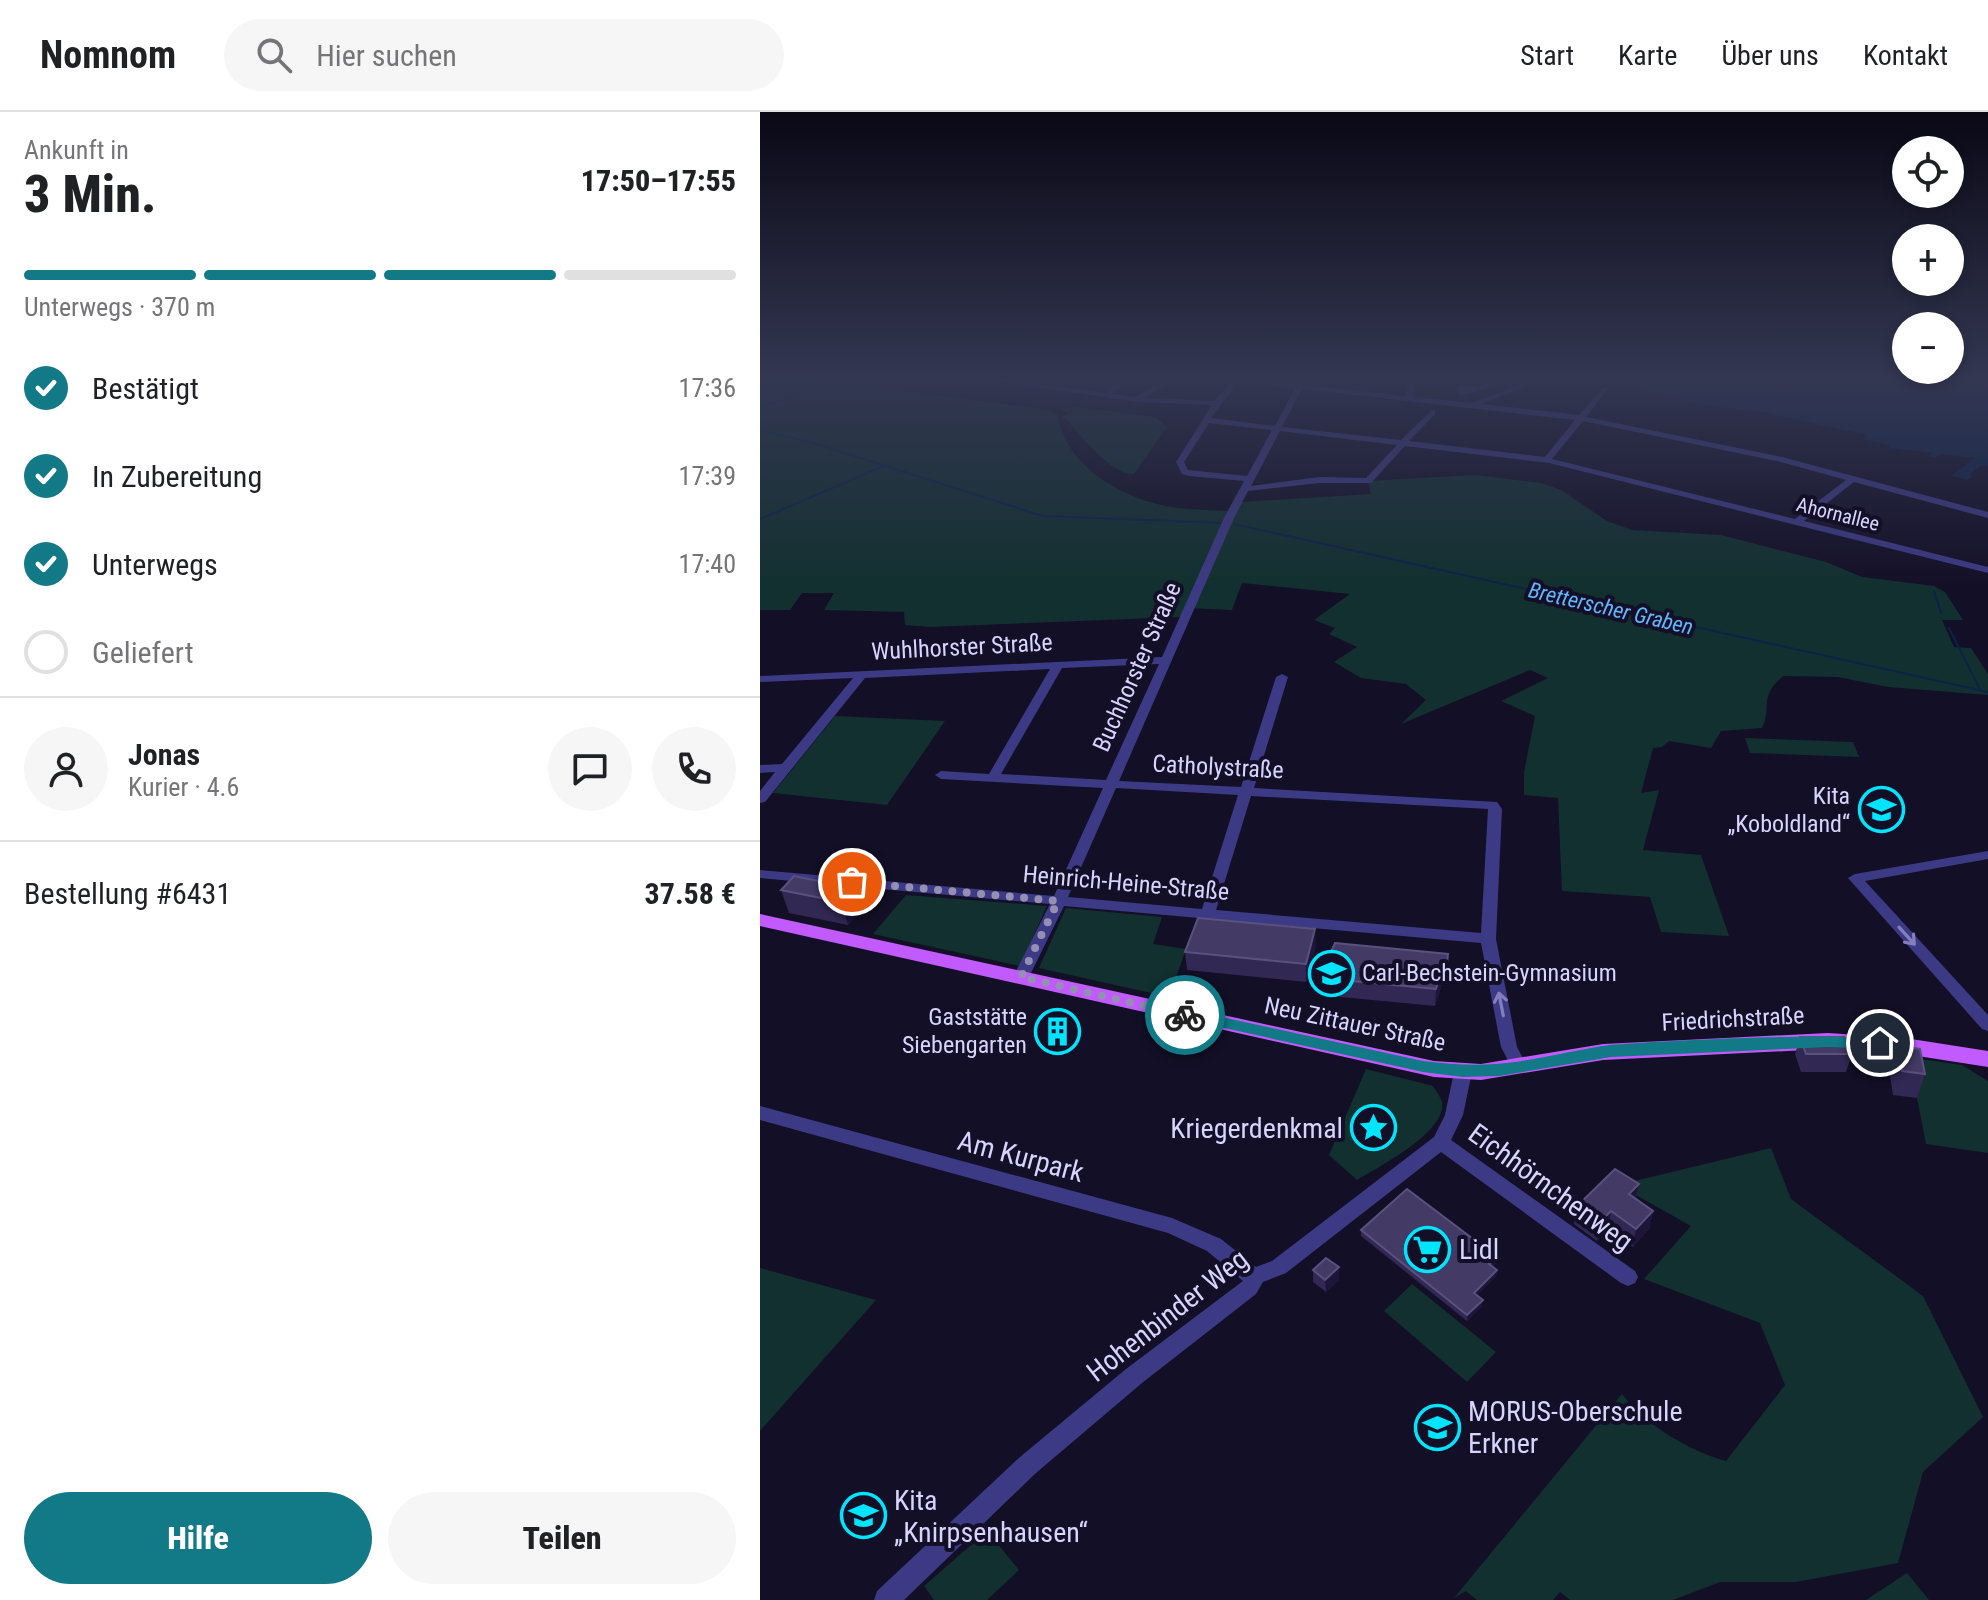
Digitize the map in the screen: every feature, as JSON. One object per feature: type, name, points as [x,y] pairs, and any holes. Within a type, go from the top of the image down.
[{"type":"main road","name":"Neu Zittauer Straße","points":[[760,920],[1415,1065],[1463,1072],[1519,1066]]},
{"type":"main road","name":"Friedrichstraße","points":[[1519,1066],[1603,1052],[1828,1041],[1951,1051],[1988,1059]]},
{"type":"main road","name":"Friedrichstraße","points":[[1951,1051],[1988,1044]]},
{"type":"street","points":[[1187,449],[1181,458],[1181,468],[1246,484],[1368,481],[1397,449]]},
{"type":"street","name":"Buchhorster Straße","points":[[1021,977],[1246,484],[1265,449]]},
{"type":"street","name":"Ahornallee","points":[[1455,449],[1547,461],[1988,570]]},
{"type":"street","points":[[1547,461],[1556,449]]},
{"type":"street","points":[[1731,449],[1988,515]]},
{"type":"street","points":[[1797,522],[1852,479]]},
{"type":"street","name":"Wuhlhorster Straße","points":[[760,679],[1167,660]]},
{"type":"street","points":[[993,778],[1058,665]]},
{"type":"street","points":[[760,799],[862,674]]},
{"type":"street","points":[[1208,913],[1282,677]]},
{"type":"street","points":[[760,769],[785,768]]},
{"type":"street","name":"Catholystraße","points":[[941,775],[1492,805],[1495,809],[1488,939]]},
{"type":"street","points":[[1988,855],[1855,878],[1988,1025]]},
{"type":"street","name":"Heinrich-Heine-Straße","points":[[760,874],[1488,939]]},
{"type":"street","points":[[1488,939],[1509,1047],[1519,1066]]},
{"type":"street","points":[[1441,1142],[1454,1115],[1463,1072]]},
{"type":"street","name":"Am Kurpark","points":[[760,1113],[1172,1226],[1214,1245],[1248,1274],[1256,1276]]},
{"type":"street","name":"Hohenbinder Weg","points":[[886,1600],[1028,1465],[1134,1376],[1249,1288],[1256,1276],[1279,1267],[1441,1142]]},
{"type":"street","name":"Eichhörnchenweg","points":[[1441,1142],[1628,1277]]},
{"type":"green space","points":[[760,449],[1072,449],[1099,477],[1134,496],[1171,507],[1233,511],[1240,502],[1371,494],[1368,481],[1475,475],[1541,483],[1561,490],[1607,521],[1632,530],[1721,535],[1826,562],[1862,577],[1934,586],[1945,592],[1963,620],[1942,620],[1954,647],[1971,648],[1988,674],[1988,695],[1888,687],[1838,677],[1783,676],[1770,691],[1762,728],[1721,731],[1711,748],[1669,741],[1662,747],[1653,748],[1641,793],[1659,790],[1643,850],[1701,855],[1729,936],[1661,932],[1650,897],[1562,891],[1558,798],[1524,795],[1524,772],[1535,716],[1501,701],[1548,678],[1530,670],[1401,724],[1426,700],[1406,684],[1361,678],[1334,662],[1357,647],[1329,634],[1335,628],[1314,620],[1350,594],[1242,583],[1232,610],[1186,608],[1181,617],[931,627],[905,625],[904,612],[824,610],[834,593],[802,593],[790,610],[760,610]]},
{"type":"green space","points":[[1094,449],[1151,449],[1134,474],[1125,473]]},
{"type":"green space","points":[[835,716],[945,721],[887,805],[773,793]]},
{"type":"green space","points":[[1745,738],[1853,742],[1859,757],[1750,753]]},
{"type":"green space","points":[[906,895],[1047,906],[1020,966],[873,934]]},
{"type":"green space","points":[[1066,908],[1162,917],[1153,944],[1186,949],[1169,997],[1039,968]]},
{"type":"green space","points":[[1886,1054],[1962,1065],[1988,1081],[1988,1153],[1926,1144],[1912,1073],[1889,1070]]},
{"type":"green space","points":[[1366,1069],[1433,1086],[1442,1102],[1441,1113],[1423,1136],[1357,1180],[1329,1155]]},
{"type":"green space","points":[[1771,1148],[1791,1199],[1923,1296],[1983,1417],[1923,1472],[1898,1563],[1796,1582],[1720,1582],[1673,1600],[1570,1600],[1560,1592],[1553,1600],[1477,1600],[1466,1591],[1454,1598],[1622,1394],[1643,1416],[1669,1435],[1698,1451],[1726,1461],[1785,1385],[1760,1323],[1644,1279],[1691,1226],[1618,1185]]},
{"type":"green space","points":[[760,1268],[876,1300],[760,1431]]},
{"type":"green space","points":[[1412,1284],[1496,1352],[1467,1382],[1384,1311]]},
{"type":"green space","points":[[987,1531],[1019,1570],[987,1600],[934,1600],[924,1586]]},
{"type":"green space","points":[[1907,1573],[1929,1600],[1866,1600]]},
{"type":"water","points":[[1901,449],[1988,449],[1988,466],[1981,466],[1967,480],[1951,476],[1975,458],[1942,454],[1934,458],[1928,456],[1933,453]]},
{"type":"building","points":[[847,870],[868,874],[841,902],[781,890],[794,876],[833,884]]},
{"type":"building","points":[[1198,918],[1315,929],[1306,964],[1185,952]]},
{"type":"building","points":[[1335,943],[1448,954],[1447,964],[1443,964],[1436,989],[1319,978]]},
{"type":"building","points":[[1051,1010],[1071,1014],[1060,1028],[1041,1024]]},
{"type":"building","points":[[1800,1037],[1844,1037],[1852,1054],[1806,1054]]},
{"type":"building","points":[[1897,1046],[1920,1049],[1925,1074],[1902,1071]]},
{"type":"building","points":[[1615,1169],[1639,1184],[1629,1194],[1653,1211],[1636,1229],[1611,1211],[1600,1222],[1577,1206]]},
{"type":"building","name":"Lidl","points":[[1407,1189],[1497,1257],[1489,1264],[1497,1270],[1474,1293],[1483,1300],[1467,1315],[1361,1230]]},
{"type":"building","points":[[1326,1258],[1339,1267],[1325,1280],[1313,1270]]},
{"type":"waterway","name":"Bretterscher Graben","points":[[833,449],[1043,516],[1223,523]]},
{"type":"waterway","points":[[760,519],[884,466]]},
{"type":"waterway","name":"Bretterscher Graben","points":[[1234,524],[1988,692]]},
{"type":"waterway","points":[[1934,591],[1941,613]]},
{"type":"waterway","points":[[1949,628],[1980,689]]},
{"type":"way so far","points":[[852,882],[1058,901],[1021,977],[1185,1015]]},
{"type":"place","name":"Kita „Koboldland“","points":[[1881,810]]},
{"type":"place","name":"Carl-Bechstein-Gymnasium","points":[[1331,973]]},
{"type":"place","name":"Gaststätte Siebengarten","points":[[1058,1031]]},
{"type":"place","name":"Kriegerdenkmal","points":[[1374,1128]]},
{"type":"place","name":"Lidl","points":[[1428,1249]]},
{"type":"place","name":"MORUS-Oberschule Erkner","points":[[1437,1427]]},
{"type":"place","name":"Kita „Knirpsenhausen“","points":[[863,1516]]},
{"type":"route","points":[[1185,1015],[1423,1067],[1463,1072],[1499,1070],[1583,1053],[1611,1051],[1828,1041],[1880,1043]]}]
